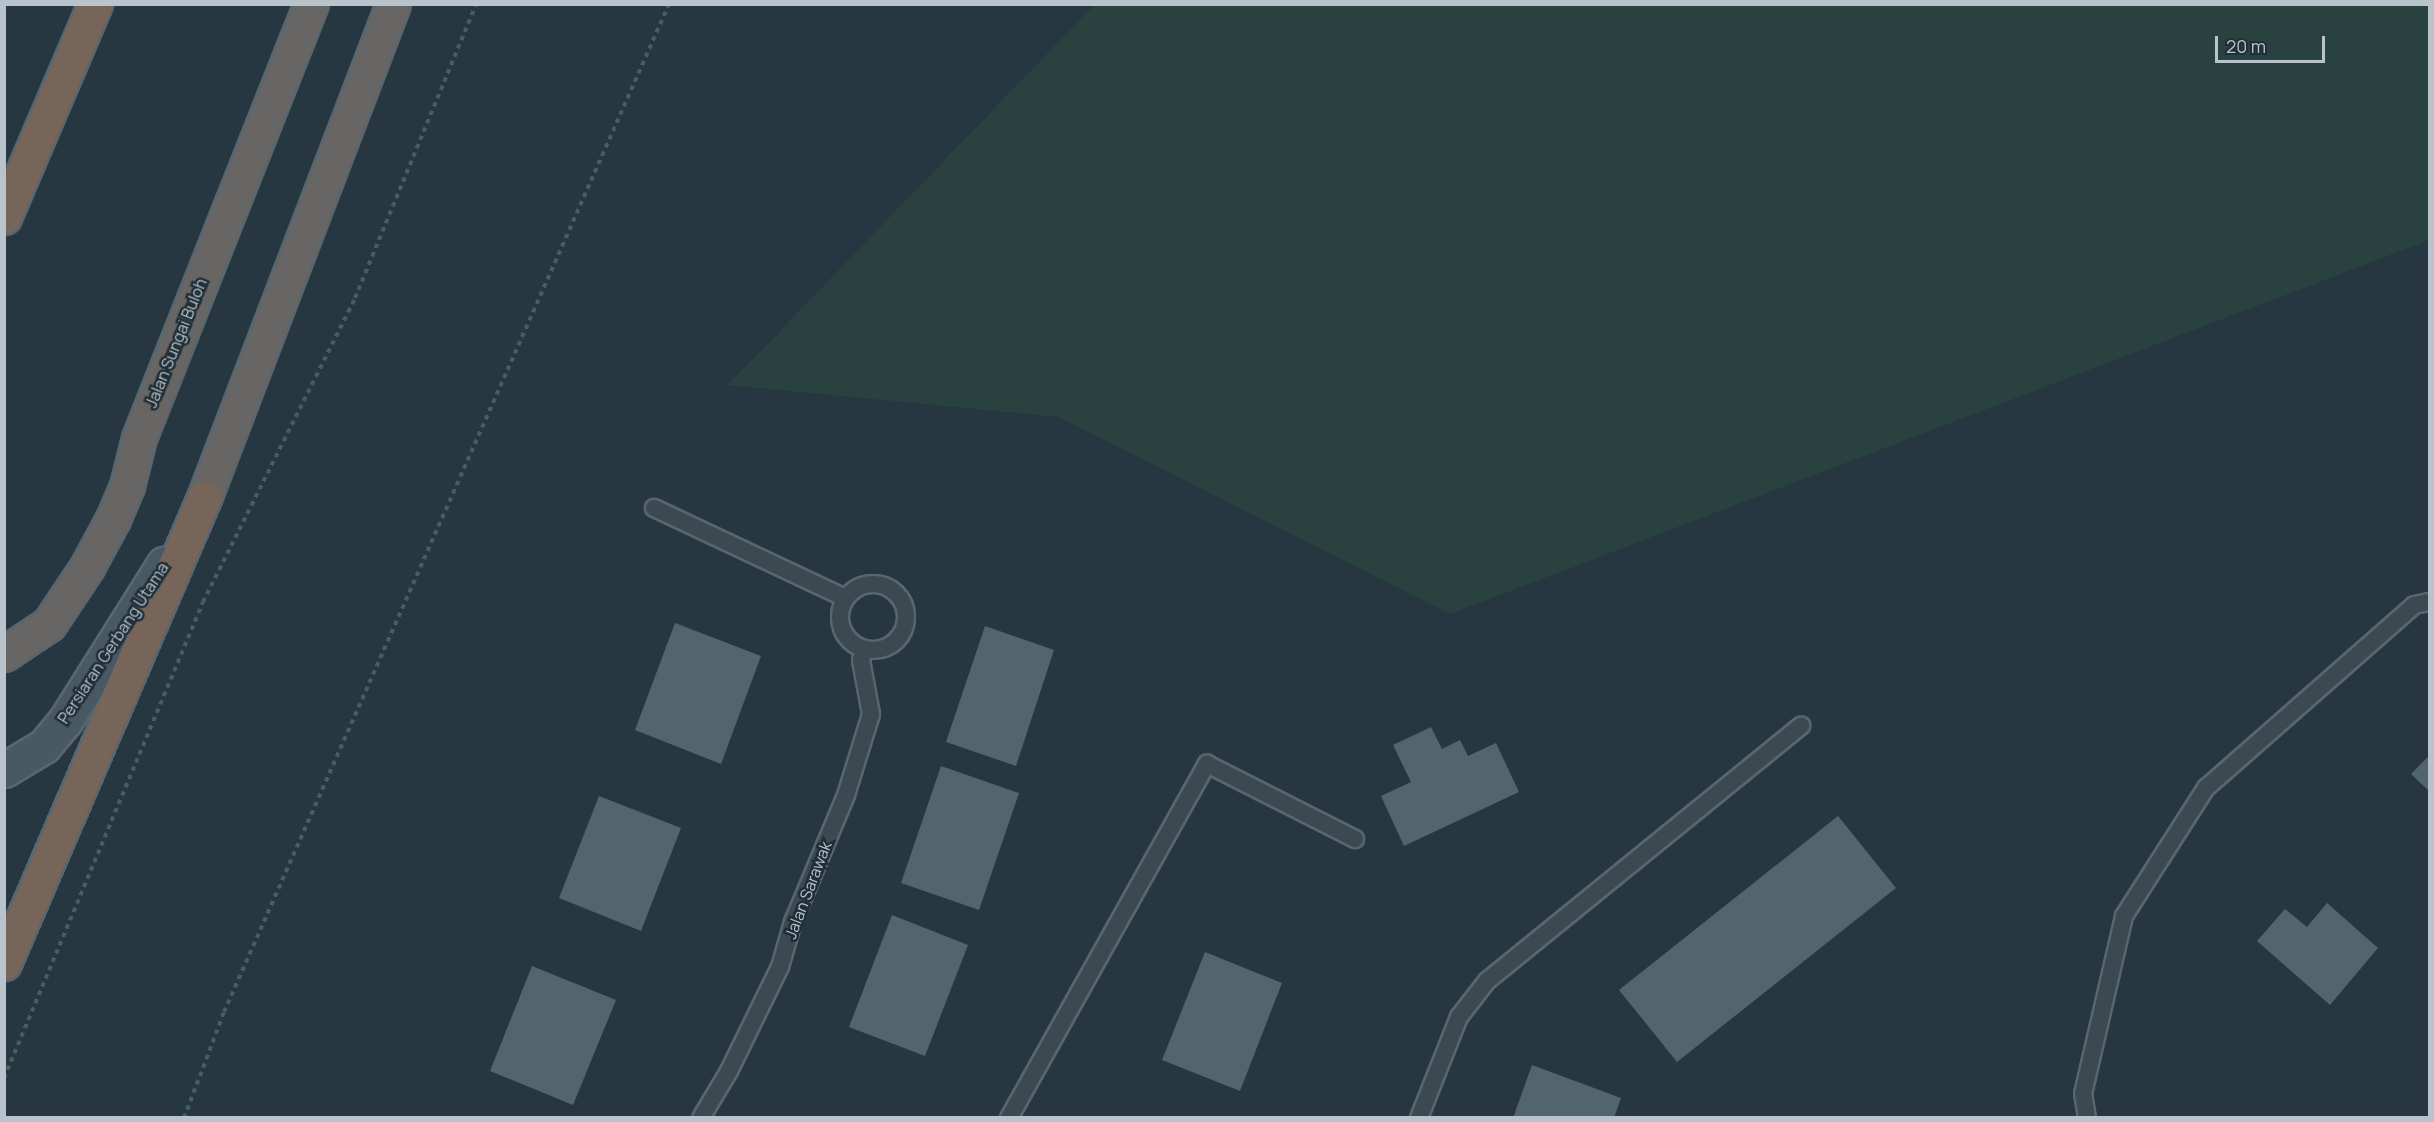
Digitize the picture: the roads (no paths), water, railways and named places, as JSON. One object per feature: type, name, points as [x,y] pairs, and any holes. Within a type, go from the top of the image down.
[{"type":"highway","points":[[4,217],[95,4]]},
{"type":"highway","name":"Jalan Sungai Buloh","points":[[4,654],[49,624],[87,567],[113,519],[127,486],[139,438],[311,4]]},
{"type":"highway","points":[[4,963],[204,498],[393,4]]},
{"type":"main road","name":"Persiaran Gerbang Utama","points":[[4,770],[44,746],[65,721],[204,498]]},
{"type":"lane","points":[[654,508],[845,598]]},
{"type":"lane","points":[[882,584],[900,596],[908,616],[902,636],[885,650],[864,650],[847,639],[839,618],[845,598],[861,585],[882,584]]},
{"type":"lane","points":[[2087,1118],[2083,1095],[2124,916],[2206,788],[2414,605],[2430,602]]},
{"type":"lane","name":"Jalan Sarawak","points":[[701,1118],[729,1071],[780,967],[793,922],[846,795],[871,714],[861,660],[864,650]]},
{"type":"lane","points":[[1419,1118],[1459,1017],[1487,981],[1801,726]]},
{"type":"lane","points":[[1010,1118],[1207,764],[1355,839]]}]
